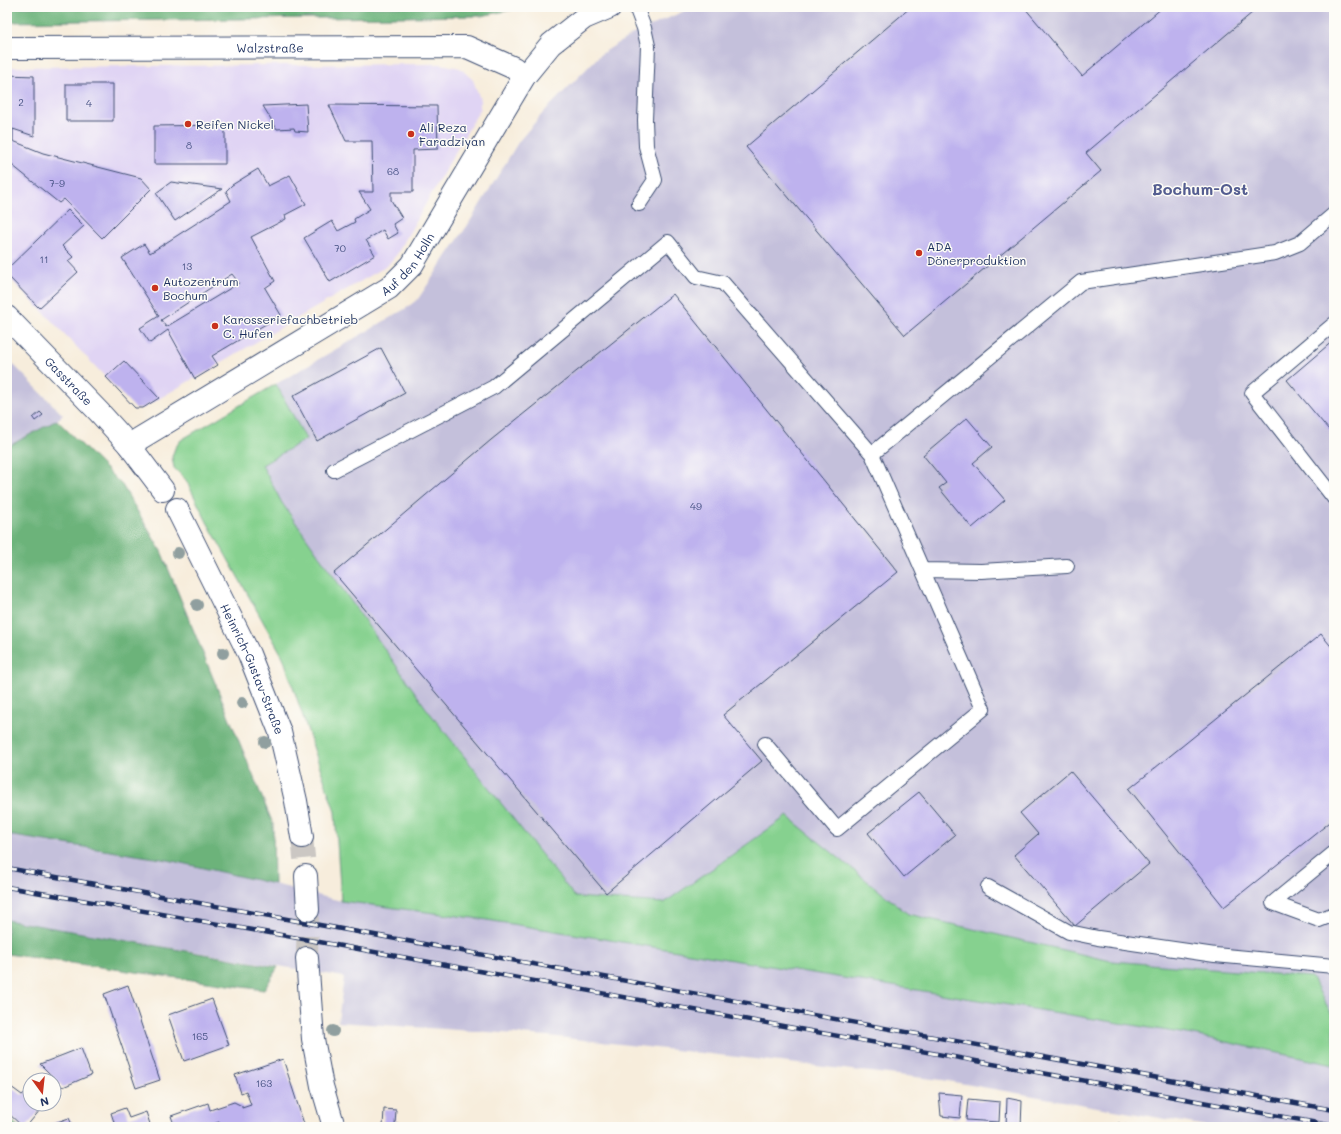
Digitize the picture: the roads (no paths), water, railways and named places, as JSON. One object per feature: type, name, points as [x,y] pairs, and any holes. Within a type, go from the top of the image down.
[{"type":"street","name":"Auf den Holln","points":[[129,445],[389,288],[412,265],[524,77],[551,44],[581,13],[610,7]]},
{"type":"street","name":"Walzstraße","points":[[7,48],[467,47],[514,68],[524,77]]},
{"type":"street","name":"Gasstraße","points":[[7,317],[129,445]]},
{"type":"street","points":[[129,445],[162,490]]},
{"type":"street","name":"Heinrich-Gustav-Straße","points":[[177,509],[249,654],[280,732],[296,801],[302,837]]},
{"type":"street","points":[[306,876],[308,910]]},
{"type":"street","points":[[307,958],[313,1039],[322,1086],[334,1127]]},
{"type":"lane","points":[[636,7],[644,28],[648,46],[645,120],[646,146],[655,180],[639,204]]},
{"type":"lane","points":[[872,454],[1081,282],[1275,253],[1300,243],[1334,214]]},
{"type":"lane","points":[[334,470],[494,387],[668,242],[696,277],[723,283],[872,454],[983,709],[837,829],[765,744]]},
{"type":"lane","points":[[1334,324],[1252,393],[1334,498]]},
{"type":"lane","points":[[923,570],[981,571],[1067,566]]},
{"type":"lane","points":[[1334,853],[1273,903],[1320,920],[1334,914]]},
{"type":"lane","points":[[988,887],[1069,932],[1098,938],[1215,955],[1334,966]]},
{"type":"tunnel","points":[[302,837],[306,876]]},
{"type":"tunnel","points":[[307,958],[308,910]]},
{"type":"railway","points":[[7,868],[1334,1110]]},
{"type":"railway","points":[[7,887],[270,933],[1334,1126]]},
{"type":"place","name":"Reifen Nickel","points":[[188,124]]},
{"type":"place","name":"Ali Reza Faradziyan","points":[[411,134]]},
{"type":"place","name":"ADA Dönerproduktion","points":[[919,253]]},
{"type":"place","name":"Autozentrum Bochum","points":[[155,288]]},
{"type":"place","name":"Karosseriefachbetrieb C. Hufen","points":[[215,326]]},
{"type":"district","name":"Bochum-Ost","points":[[1200,188]]}]
